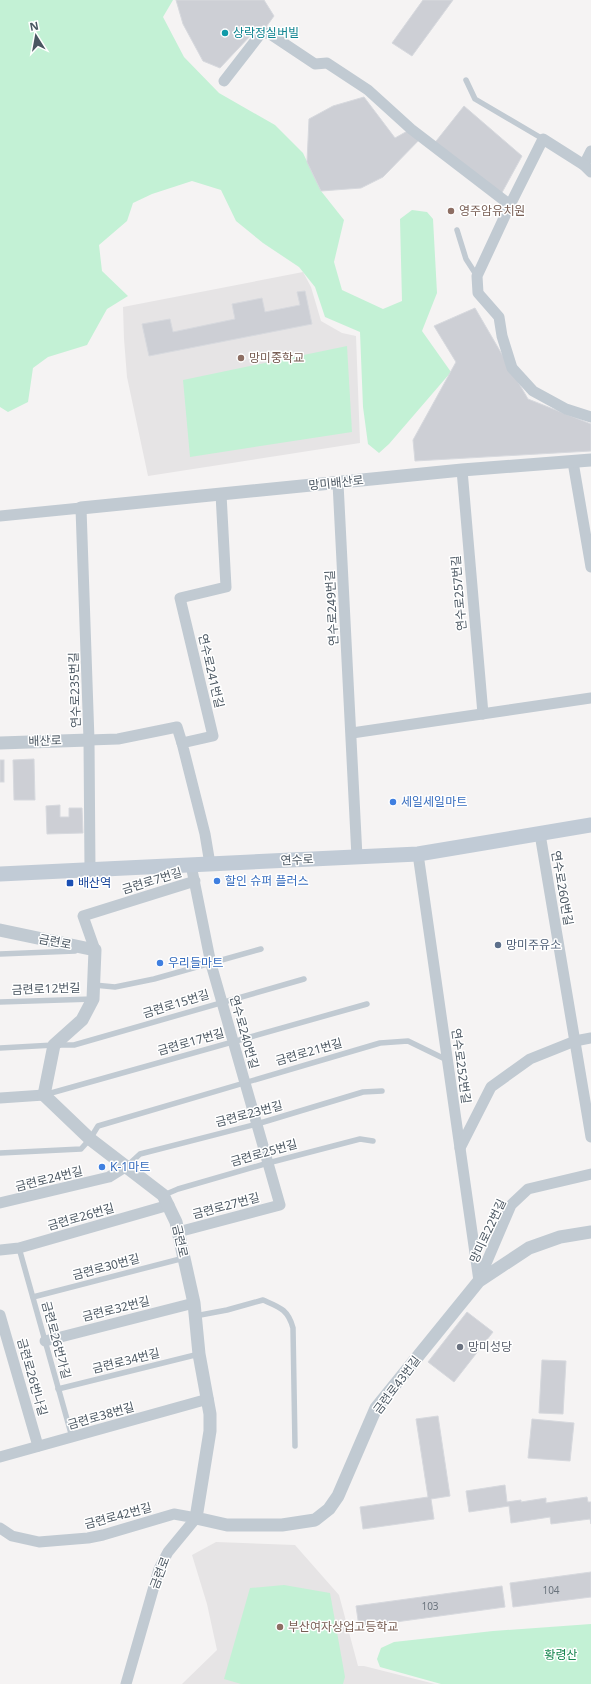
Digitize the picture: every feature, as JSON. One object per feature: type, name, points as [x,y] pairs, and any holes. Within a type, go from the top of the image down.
[{"type":"main road","name":"연수로","points":[[0,874],[418,854],[591,825]]},
{"type":"street","points":[[224,82],[262,32],[270,34],[315,64],[327,63],[368,90],[411,129],[510,205]]},
{"type":"street","points":[[591,151],[587,168],[542,139],[478,276],[478,293],[499,318],[502,336],[512,368],[533,391],[566,409],[591,417]]},
{"type":"street","name":"망미배산로","points":[[81,508],[462,470],[591,460]]},
{"type":"street","points":[[573,462],[591,567]]},
{"type":"street","name":"연수로257번길","points":[[462,470],[483,714]]},
{"type":"street","name":"연수로249번길","points":[[338,482],[352,733],[357,857]]},
{"type":"street","name":"연수로241번길","points":[[182,743],[213,736],[180,598],[226,587],[221,494]]},
{"type":"street","points":[[0,516],[81,508]]},
{"type":"street","name":"연수로235번길","points":[[81,508],[89,740],[90,870]]},
{"type":"street","points":[[352,733],[591,698]]},
{"type":"street","points":[[89,740],[118,739],[177,727],[205,834],[210,864]]},
{"type":"street","name":"배산로","points":[[0,743],[89,740]]},
{"type":"street","name":"연수로260번길","points":[[540,834],[591,1137]]},
{"type":"street","name":"연수로252번길","points":[[418,854],[479,1281]]},
{"type":"street","name":"연수로240번길","points":[[191,865],[211,964],[280,1205]]},
{"type":"street","name":"금련로7번길","points":[[95,950],[82,916],[195,881]]},
{"type":"street","name":"금련로","points":[[0,930],[95,950]]},
{"type":"street","points":[[44,1095],[54,1045],[82,1020],[93,999],[95,950]]},
{"type":"street","points":[[460,1148],[491,1087],[530,1059],[575,1041],[591,1038]]},
{"type":"street","points":[[0,1098],[44,1095],[90,1140],[166,1200]]},
{"type":"street","name":"금련로24번길","points":[[0,1203],[109,1177],[126,1167]]},
{"type":"street","name":"망미로22번길","points":[[479,1281],[511,1205],[528,1189],[591,1174]]},
{"type":"street","name":"금련로","points":[[126,1684],[159,1569],[168,1552],[196,1518],[210,1431],[210,1414],[199,1354],[195,1309],[176,1222],[166,1200]]},
{"type":"street","name":"금련로26번길","points":[[0,1250],[19,1248],[166,1200]]},
{"type":"street","name":"금련로27번길","points":[[178,1232],[280,1205]]},
{"type":"street","name":"금련로43번길","points":[[196,1518],[227,1526],[282,1525],[315,1520],[329,1509],[338,1496],[376,1408],[479,1281],[529,1248],[560,1237],[591,1232]]},
{"type":"street","name":"금련로32번길","points":[[45,1341],[195,1309]]},
{"type":"street","name":"금련로26번나길","points":[[0,1315],[38,1446]]},
{"type":"street","name":"금련로38번길","points":[[0,1457],[208,1399]]},
{"type":"street","name":"금련로42번길","points":[[0,1528],[12,1536],[38,1542],[103,1536],[174,1514],[196,1518]]},
{"type":"lane","points":[[466,80],[475,99],[542,139]]},
{"type":"lane","points":[[458,230],[466,259],[478,276]]},
{"type":"lane","points":[[94,985],[114,987],[154,979],[261,949]]},
{"type":"lane","points":[[0,954],[95,950]]},
{"type":"lane","name":"금련로15번길","points":[[0,1048],[74,1045],[98,1040],[222,1002],[304,979]]},
{"type":"lane","name":"금련로12번길","points":[[0,1002],[93,999]]},
{"type":"lane","name":"금련로17번길","points":[[44,1095],[367,1004]]},
{"type":"lane","name":"금련로21번길","points":[[90,1140],[98,1126],[380,1043],[408,1041],[448,1060]]},
{"type":"lane","name":"금련로23번길","points":[[126,1167],[140,1154],[257,1124],[363,1092],[382,1091]]},
{"type":"lane","name":"금련로25번길","points":[[166,1200],[178,1189],[268,1163],[360,1139],[373,1141]]},
{"type":"lane","points":[[0,1152],[81,1149],[90,1140]]},
{"type":"lane","name":"금련로26번가길","points":[[19,1248],[72,1437]]},
{"type":"lane","name":"금련로30번길","points":[[33,1297],[184,1258]]},
{"type":"lane","points":[[195,1309],[227,1310],[263,1300],[282,1309],[290,1317],[293,1328],[295,1446]]},
{"type":"lane","name":"금련로34번길","points":[[58,1389],[199,1354]]},
{"type":"shaded area","name":"망미중학교","points":[[303,272],[311,287],[321,321],[342,333],[356,336],[360,443],[148,476],[127,377],[123,307]]},
{"type":"shaded area","name":"부산여자상업고등학교","points":[[216,1542],[295,1545],[339,1595],[358,1666],[364,1666],[435,1684],[182,1684],[217,1650],[207,1604],[192,1555]]},
{"type":"green space","points":[[0,0],[173,0],[163,17],[184,57],[219,93],[275,125],[303,153],[321,191],[344,220],[334,262],[342,290],[383,309],[402,301],[400,219],[412,210],[427,212],[433,219],[437,293],[422,331],[451,372],[389,444],[379,453],[368,444],[363,407],[360,332],[325,317],[315,287],[299,267],[263,243],[236,221],[221,190],[192,181],[152,194],[133,203],[127,221],[99,245],[102,271],[128,296],[107,309],[87,345],[48,357],[33,368],[28,402],[8,412],[0,407]]},
{"type":"green space","points":[[347,346],[352,432],[190,457],[183,380]]},
{"type":"green space","points":[[284,1585],[330,1593],[345,1677],[343,1684],[241,1684],[224,1679],[250,1588]]},
{"type":"green space","name":"황령산","points":[[591,1624],[591,1684],[441,1684],[380,1667],[377,1659],[381,1648],[394,1642],[493,1631]]},
{"type":"building","name":"상락정실버빌","points":[[176,0],[264,0],[274,16],[258,38],[252,34],[220,68],[203,61],[183,24]]},
{"type":"building","points":[[423,0],[453,0],[412,56],[392,43]]},
{"type":"building","points":[[364,97],[395,138],[411,129],[422,137],[383,177],[361,188],[321,191],[307,162],[309,119],[333,106]]},
{"type":"building","points":[[464,106],[522,156],[499,198],[433,145]]},
{"type":"building","points":[[305,291],[312,324],[149,356],[142,324],[170,319],[173,332],[235,319],[232,304],[262,298],[265,312],[300,305],[297,292]]},
{"type":"building","points":[[475,308],[528,399],[591,424],[591,451],[415,461],[413,440],[456,362],[434,326]]},
{"type":"building","points":[[34,759],[35,800],[14,800],[13,760]]},
{"type":"building","points":[[0,760],[4,760],[4,782],[0,782]]},
{"type":"building","points":[[60,805],[60,817],[69,817],[69,808],[82,808],[83,833],[47,834],[46,806]]},
{"type":"building","name":"망미성당","points":[[467,1312],[493,1332],[454,1382],[428,1362]]},
{"type":"building","points":[[542,1360],[566,1361],[563,1414],[539,1413]]},
{"type":"building","points":[[438,1416],[450,1496],[431,1499],[434,1519],[363,1529],[360,1507],[428,1497],[416,1419]]},
{"type":"building","points":[[532,1419],[574,1423],[570,1461],[528,1458]]},
{"type":"building","points":[[505,1485],[507,1502],[521,1500],[521,1502],[546,1498],[546,1503],[587,1497],[588,1502],[591,1502],[591,1524],[590,1519],[551,1524],[550,1517],[511,1523],[509,1506],[469,1512],[466,1491]]},
{"type":"building","points":[[591,1572],[591,1597],[513,1607],[510,1583]]},
{"type":"building","points":[[502,1586],[505,1607],[359,1627],[356,1606]]},
{"type":"place","name":"상락정실버빌","points":[[225,33]]},
{"type":"place","name":"영주암유치원","points":[[451,211]]},
{"type":"place","name":"망미중학교","points":[[241,358]]},
{"type":"place","name":"세일세일마트","points":[[393,802]]},
{"type":"place","name":"할인 슈퍼 플러스","points":[[217,881]]},
{"type":"place","name":"배산역","points":[[70,883]]},
{"type":"place","name":"망미주유소","points":[[498,945]]},
{"type":"place","name":"우리들마트","points":[[160,963]]},
{"type":"place","name":"K-1마트","points":[[102,1167]]},
{"type":"place","name":"망미성당","points":[[460,1347]]},
{"type":"place","name":"부산여자상업고등학교","points":[[280,1627]]}]
